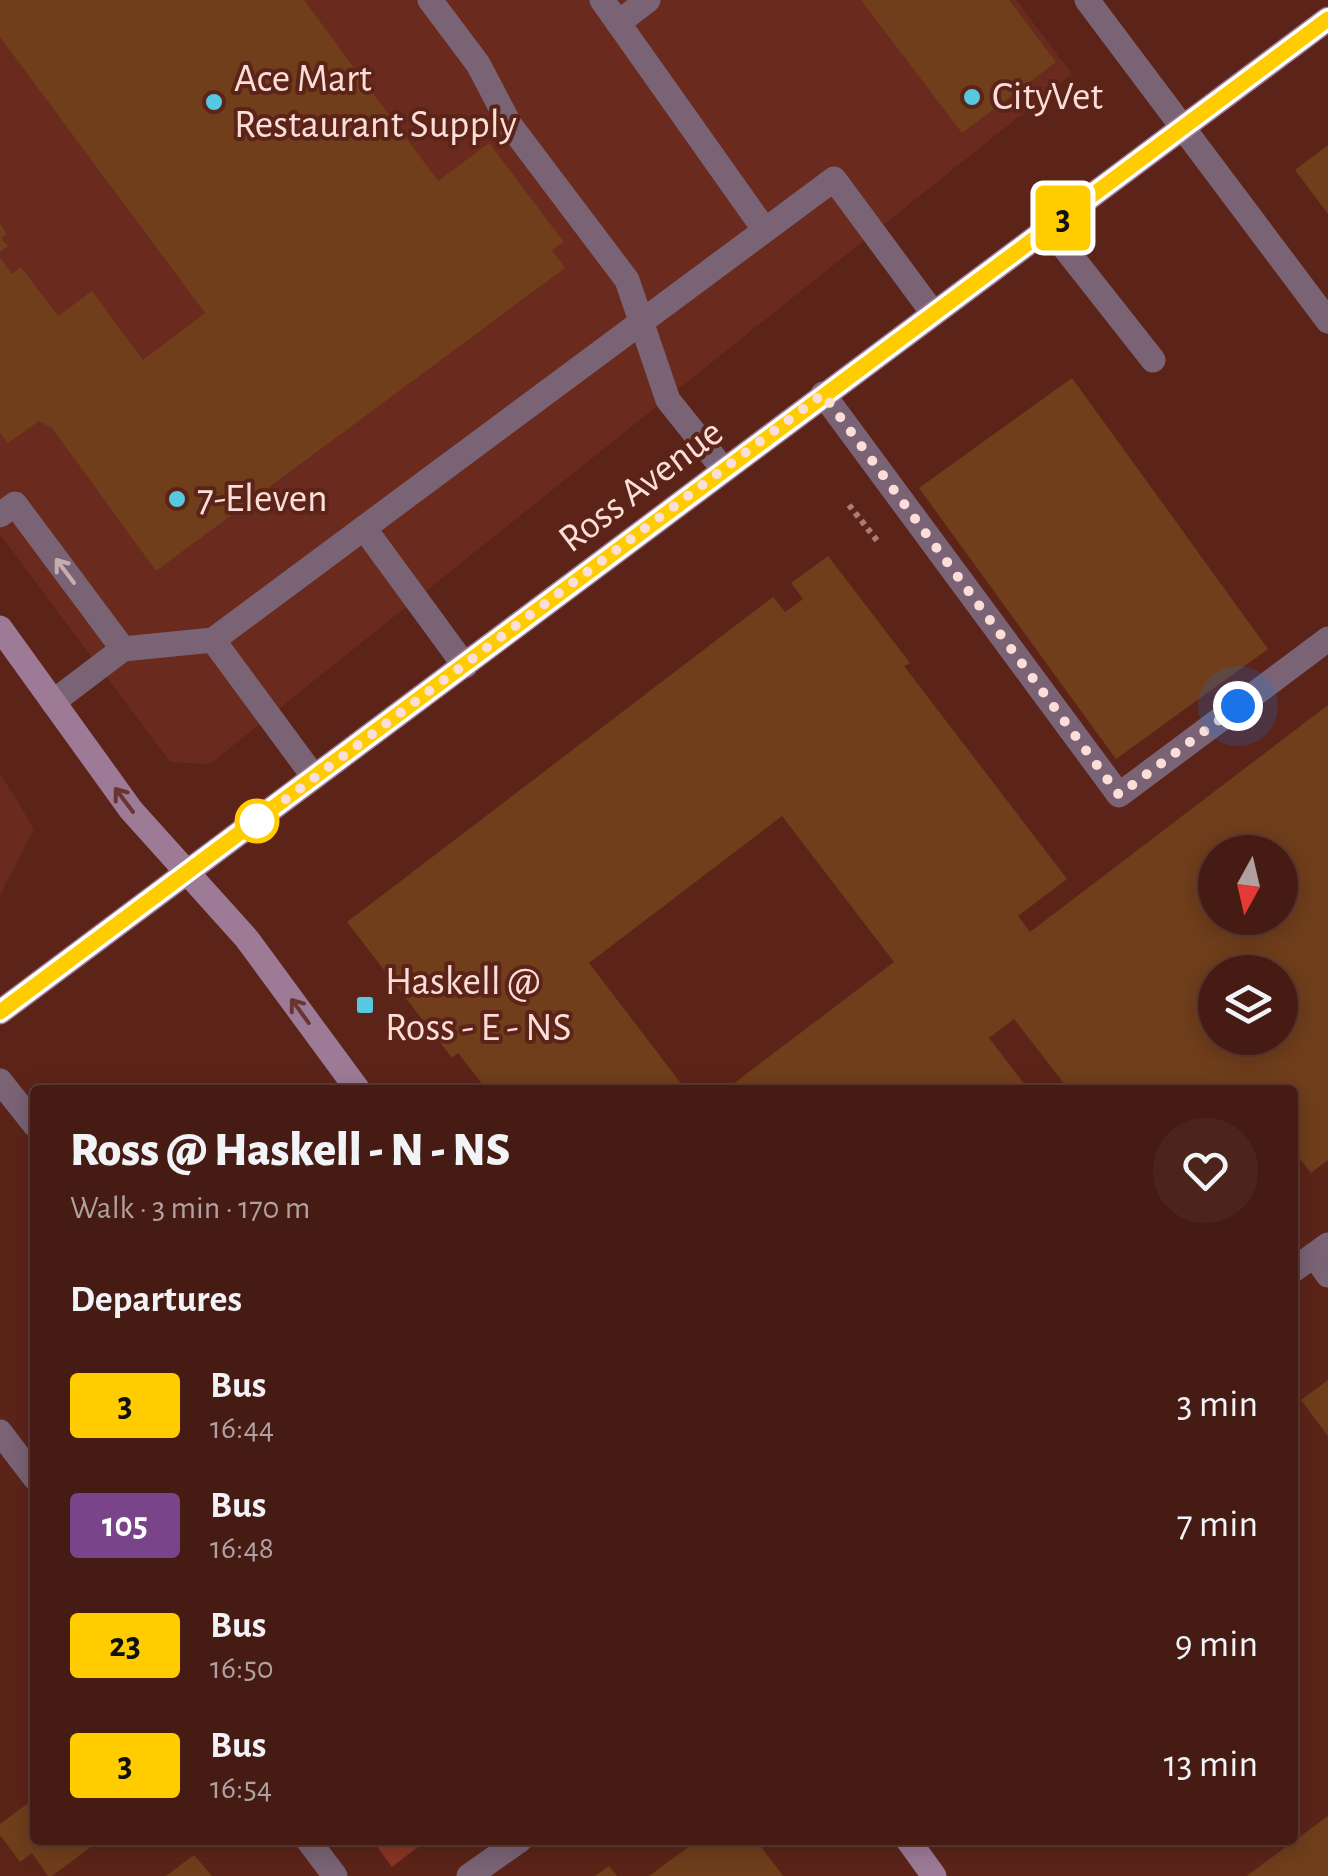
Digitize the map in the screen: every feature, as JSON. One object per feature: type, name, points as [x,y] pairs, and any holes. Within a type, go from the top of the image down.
[{"type":"main road","name":"Ross Avenue","points":[[0,1012],[1328,19]]},
{"type":"main road","points":[[0,628],[131,810],[247,939],[354,1085]]},
{"type":"main road","points":[[910,1845],[924,1872]]},
{"type":"street","points":[[430,0],[478,64],[510,125],[627,280],[668,400],[724,470]]},
{"type":"street","points":[[602,0],[764,229]]},
{"type":"street","points":[[618,23],[648,0]]},
{"type":"street","points":[[1087,0],[1328,321]]},
{"type":"street","points":[[53,702],[123,649],[212,640],[834,180],[933,313]]},
{"type":"street","points":[[1049,228],[1153,360]]},
{"type":"street","points":[[823,394],[1119,795],[1328,639]]},
{"type":"street","points":[[0,515],[15,504],[123,649]]},
{"type":"street","points":[[364,528],[465,666]]},
{"type":"street","points":[[212,640],[314,777]]},
{"type":"street","points":[[0,1081],[30,1120]]},
{"type":"street","points":[[0,1432],[30,1471]]},
{"type":"street","points":[[312,1845],[335,1876]]},
{"type":"street","points":[[469,1876],[513,1845]]},
{"type":"shaded area","points":[[0,0],[1016,0],[1072,74],[210,764],[170,762],[0,534]]},
{"type":"shaded area","points":[[0,773],[34,829],[0,895]]},
{"type":"shaded area","points":[[376,1845],[421,1845],[392,1867]]},
{"type":"building","points":[[0,0],[304,0],[438,181],[489,143],[564,242],[552,250],[565,268],[156,571],[52,428],[39,421],[8,443],[0,433],[0,258],[12,274],[21,267],[58,316],[92,291],[143,360],[205,313],[0,37]]},
{"type":"building","name":"CityVet","points":[[861,0],[1009,0],[1056,62],[962,133]]},
{"type":"building","points":[[1328,145],[1328,214],[1295,170]]},
{"type":"building","points":[[0,224],[7,234],[1,238],[8,246],[0,252]]},
{"type":"building","points":[[1072,378],[1268,649],[1116,759],[919,488]]},
{"type":"building","points":[[828,556],[910,663],[904,666],[1067,879],[1018,916],[1030,932],[1328,705],[1328,1160],[1311,1173],[1298,1157],[1298,1085],[1065,1085],[1014,1019],[989,1038],[1025,1085],[732,1085],[894,962],[782,816],[589,963],[682,1085],[483,1085],[458,1053],[452,1058],[347,922],[773,597],[785,612],[803,599],[791,583]]},
{"type":"building","points":[[1328,1380],[1328,1436],[1301,1400]]},
{"type":"building","points":[[30,1802],[30,1845],[93,1845],[48,1876],[32,1853],[20,1862],[0,1835],[0,1824]]},
{"type":"building","points":[[1328,1816],[1328,1876],[1247,1876],[1289,1845],[1298,1845],[1298,1838]]},
{"type":"building","points":[[691,1845],[760,1845],[783,1876],[649,1876]]},
{"type":"building","points":[[194,1855],[212,1876],[166,1876]]},
{"type":"building","points":[[609,1866],[617,1876],[595,1876]]},
{"type":"bus line","name":"3","points":[[0,1012],[1328,19]]},
{"type":"place","name":"CityVet","points":[[972,97]]},
{"type":"place","name":"Ace Mart Restaurant Supply","points":[[214,102]]},
{"type":"place","name":"7-Eleven","points":[[177,499]]},
{"type":"place","name":"Haskell @ Ross - E - NS","points":[[365,1005]]},
{"type":"route","points":[[257,821],[823,394],[1119,795],[1238,706]]}]
